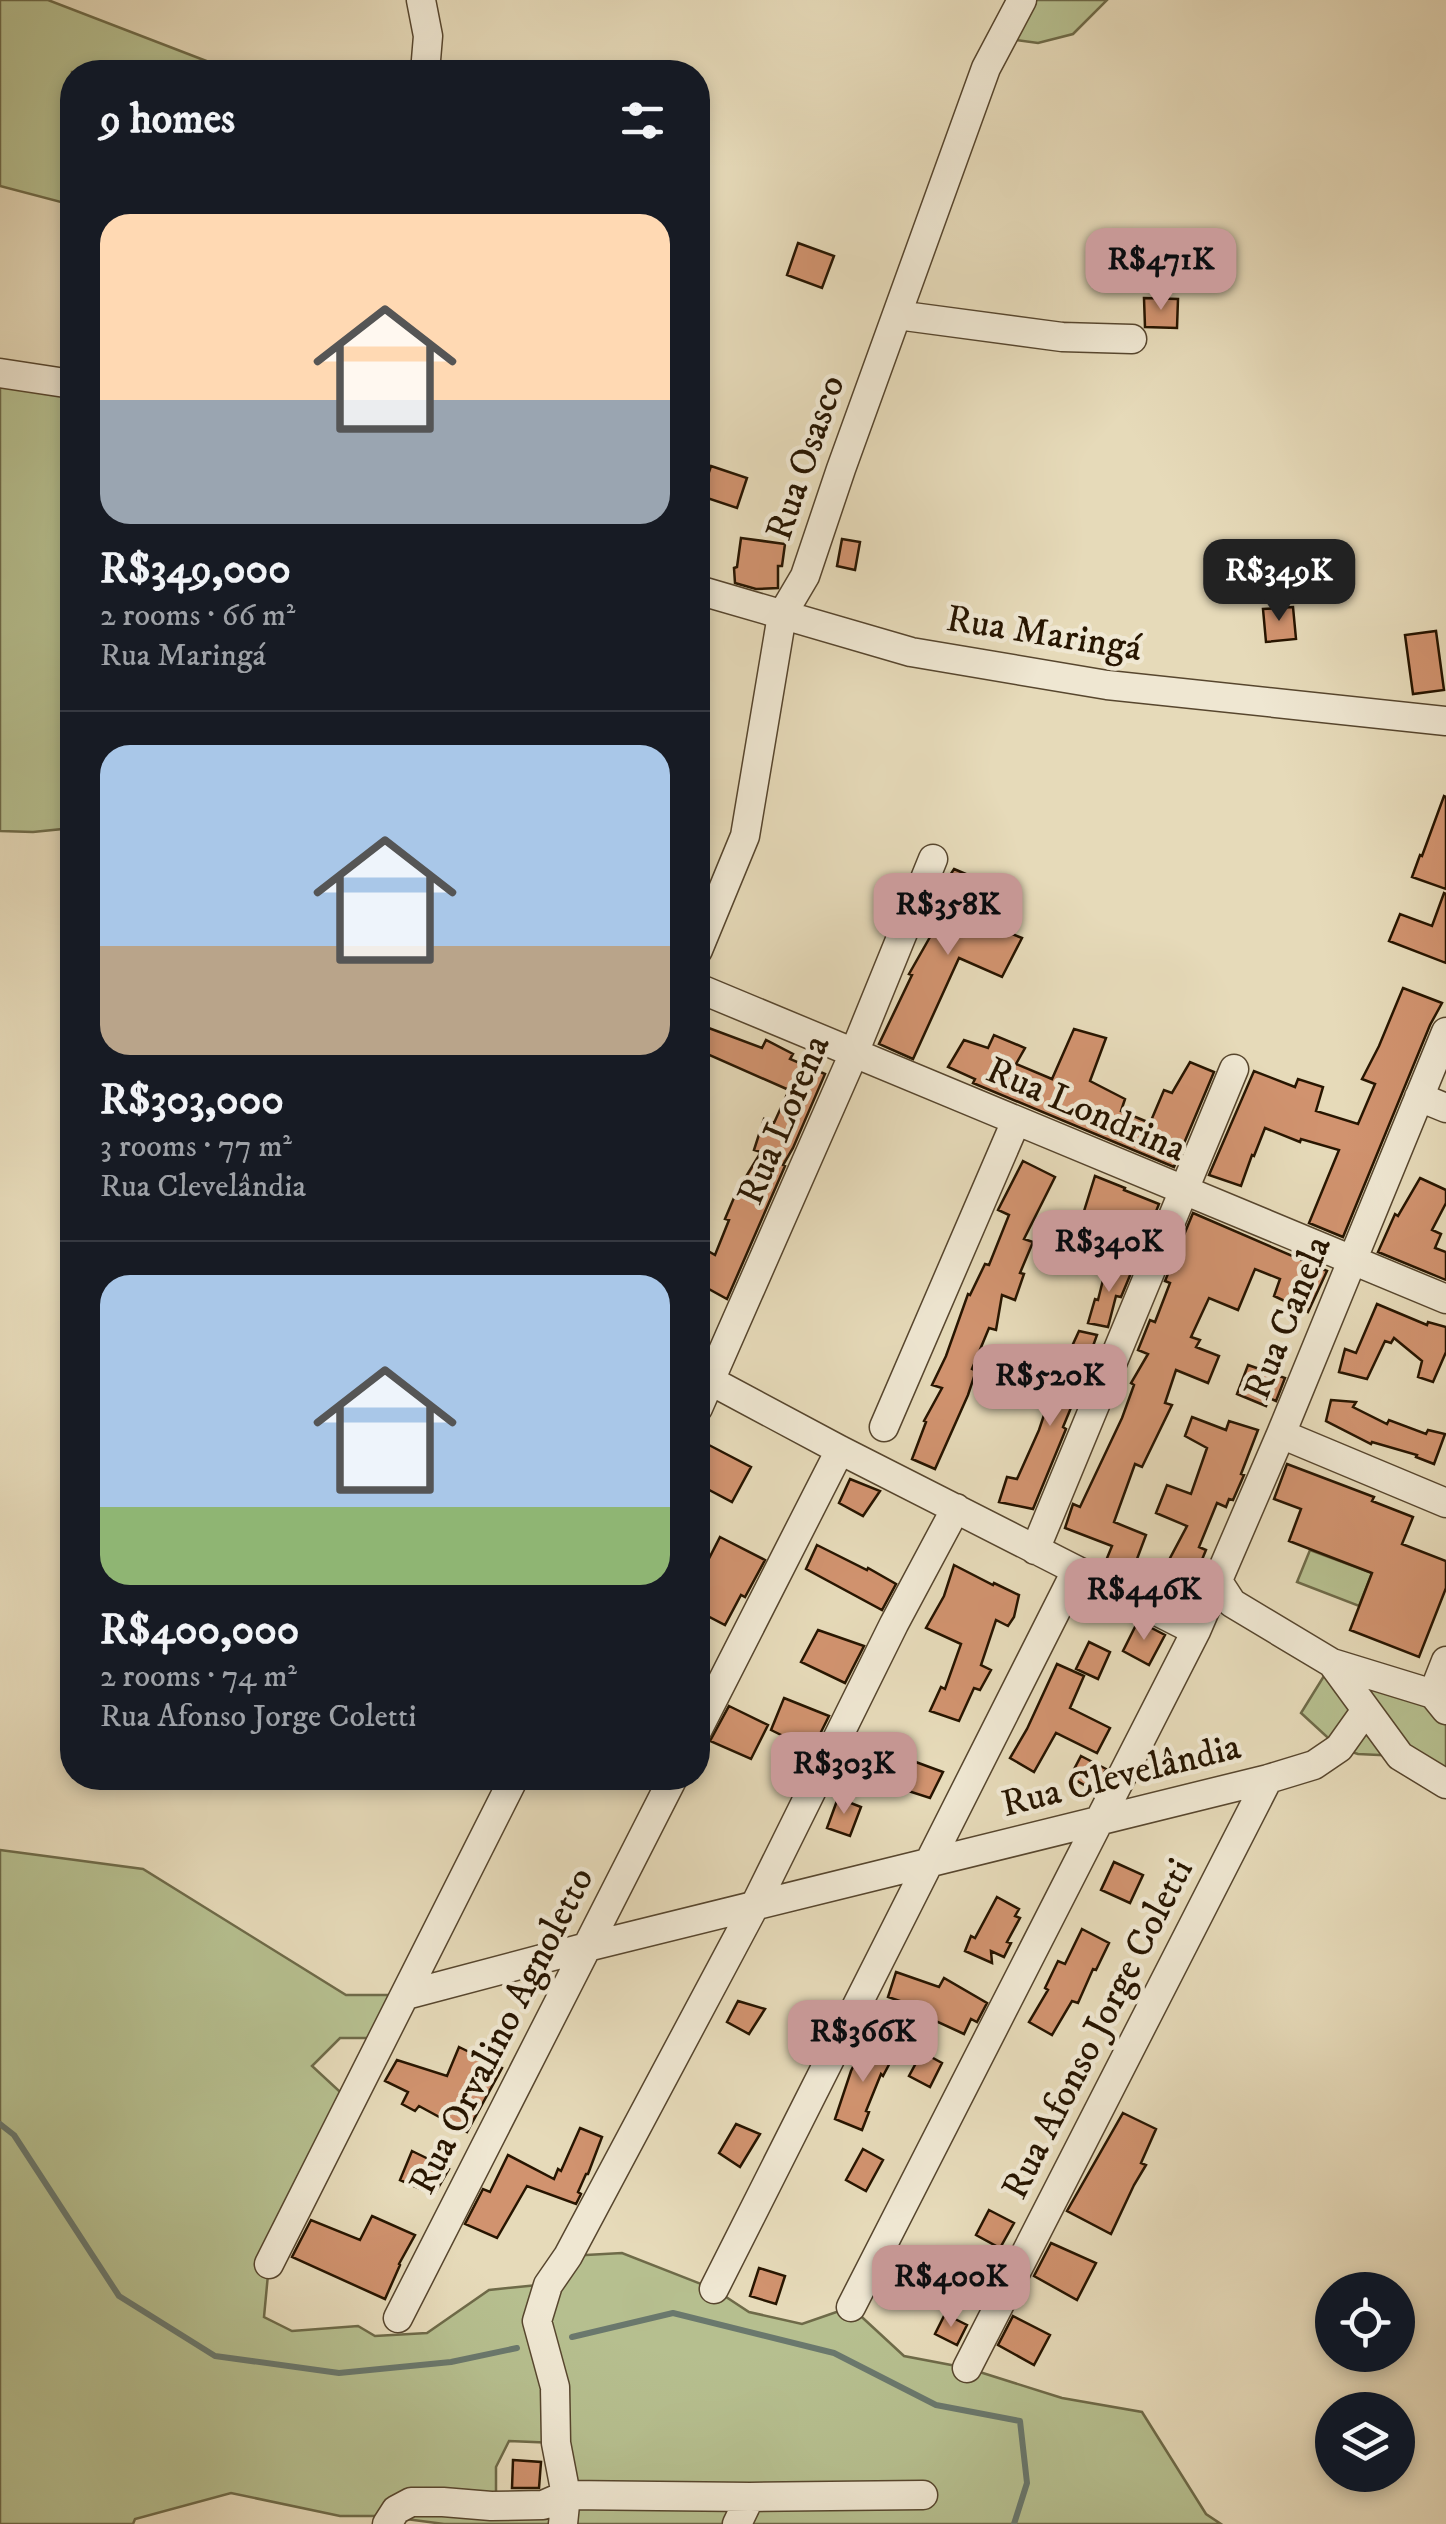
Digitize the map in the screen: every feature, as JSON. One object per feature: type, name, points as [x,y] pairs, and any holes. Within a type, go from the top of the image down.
[{"type":"street","points":[[421,0],[428,36],[426,60]]},
{"type":"street","name":"Rua Osasco","points":[[710,921],[745,836],[782,615],[804,576],[986,68],[1022,0]]},
{"type":"street","points":[[896,315],[1062,338],[1132,339]]},
{"type":"street","points":[[0,373],[60,382]]},
{"type":"street","name":"Rua Maringá","points":[[710,594],[911,652],[1107,685],[1446,721]]},
{"type":"street","name":"Rua Lorena","points":[[711,1381],[933,860]]},
{"type":"street","name":"Rua Londrina","points":[[710,993],[1446,1299]]},
{"type":"street","name":"Rua Canela","points":[[850,2307],[1196,1631],[1446,1032]]},
{"type":"street","points":[[1035,1550],[1234,1069]]},
{"type":"street","points":[[1419,1097],[1446,1108]]},
{"type":"street","points":[[884,1428],[1016,1121]]},
{"type":"street","points":[[711,1381],[1196,1631]]},
{"type":"street","points":[[1281,1434],[1446,1502]]},
{"type":"street","points":[[710,1705],[840,1450]]},
{"type":"street","points":[[564,2524],[566,2495],[556,2443],[555,2386],[537,2321],[548,2284],[568,2256],[755,1905],[956,1508]]},
{"type":"street","points":[[714,2288],[1076,1571]]},
{"type":"street","points":[[1218,1580],[1232,1603],[1332,1663],[1440,1702],[1446,1661]]},
{"type":"street","points":[[1332,1663],[1400,1756],[1446,1784]]},
{"type":"street","name":"Rua Clevelândia","points":[[406,1995],[1268,1779],[1314,1765],[1339,1748],[1366,1710]]},
{"type":"street","name":"Rua Afonso Jorge Coletti","points":[[967,2368],[1268,1779]]},
{"type":"street","points":[[270,2264],[508,1790]]},
{"type":"street","name":"Rua Orvalino Agnoletto","points":[[398,2318],[667,1790]]},
{"type":"street","points":[[387,2524],[396,2510],[411,2502],[491,2506],[542,2505],[566,2495],[924,2495]]},
{"type":"street","points":[[737,2524],[750,2497]]},
{"type":"green space","points":[[0,0],[48,0],[204,60],[60,60],[60,202],[0,186]]},
{"type":"green space","points":[[1022,0],[1107,0],[1073,34],[1038,43],[1002,38]]},
{"type":"green space","points":[[0,373],[60,382],[60,829],[0,831]]},
{"type":"green space","points":[[1310,1550],[1372,1573],[1359,1606],[1297,1582]]},
{"type":"green space","points":[[1446,1661],[1446,1784],[1400,1756],[1358,1754],[1339,1748],[1301,1713],[1332,1663],[1432,1694]]},
{"type":"green space","points":[[0,1850],[143,1869],[346,1995],[406,1995],[384,2038],[340,2038],[312,2066],[351,2102],[269,2264],[264,2317],[292,2331],[358,2326],[375,2336],[427,2333],[489,2290],[548,2284],[568,2256],[622,2253],[714,2289],[749,2312],[802,2324],[851,2307],[904,2356],[967,2368],[1062,2398],[1142,2412],[1206,2514],[1221,2524],[444,2524],[383,2516],[340,2516],[231,2493],[135,2519],[133,2524],[0,2524]],"holes":[[[509,2441],[556,2443],[565,2512],[496,2502],[496,2467]]]},
{"type":"building","points":[[798,243],[834,256],[822,288],[787,275]]},
{"type":"building","points":[[1144,298],[1178,299],[1177,328],[1145,327]]},
{"type":"building","points":[[711,466],[747,478],[737,508],[710,499]]},
{"type":"building","points":[[741,538],[785,544],[782,566],[778,566],[778,588],[756,589],[735,583]]},
{"type":"building","points":[[842,539],[860,542],[855,570],[837,566]]},
{"type":"building","points":[[1293,607],[1296,639],[1266,642],[1263,609]]},
{"type":"building","points":[[1436,631],[1444,690],[1413,694],[1405,635]]},
{"type":"building","points":[[1446,797],[1446,889],[1412,877]]},
{"type":"building","points":[[954,869],[994,886],[980,921],[1022,938],[1002,977],[959,958],[913,1059],[879,1044],[912,975],[909,974],[930,937],[927,936],[942,896],[938,894]]},
{"type":"building","points":[[1444,893],[1446,963],[1389,941],[1400,914],[1432,926]]},
{"type":"building","points":[[1403,988],[1442,1003],[1343,1237],[1309,1223],[1339,1150],[1301,1139],[1300,1142],[1265,1128],[1241,1186],[1209,1175],[1254,1071],[1295,1087],[1298,1079],[1323,1087],[1316,1111],[1358,1124],[1375,1084],[1362,1079]]},
{"type":"building","points":[[710,1028],[762,1048],[766,1040],[793,1054],[790,1059],[825,1074],[727,1299],[710,1290],[710,1252],[715,1255],[736,1193],[761,1152],[754,1150],[764,1119],[774,1123],[789,1090],[710,1055]]},
{"type":"building","points":[[1074,1029],[1106,1038],[1090,1081],[1125,1099],[1121,1111],[1150,1123],[1164,1090],[1172,1093],[1190,1062],[1214,1072],[1174,1167],[973,1083],[975,1079],[948,1067],[964,1040],[988,1048],[994,1035],[1025,1048],[1016,1064],[1052,1079]]},
{"type":"building","points":[[1023,1161],[1055,1177],[1024,1239],[1033,1242],[1020,1273],[1024,1274],[1015,1300],[1002,1295],[996,1330],[989,1328],[972,1369],[976,1371],[968,1395],[935,1469],[912,1459],[924,1421],[942,1388],[932,1385],[968,1294],[985,1264],[989,1265],[1009,1215],[998,1210]]},
{"type":"building","points":[[1095,1176],[1159,1204],[1143,1244],[1080,1224]]},
{"type":"building","points":[[1420,1178],[1446,1190],[1446,1203],[1432,1230],[1441,1234],[1435,1248],[1446,1252],[1446,1280],[1378,1252],[1395,1214],[1398,1216]]},
{"type":"building","points":[[1193,1213],[1327,1271],[1308,1312],[1274,1296],[1280,1279],[1255,1269],[1238,1310],[1209,1298],[1191,1337],[1200,1340],[1196,1347],[1219,1356],[1208,1383],[1176,1370],[1165,1403],[1172,1405],[1142,1467],[1135,1464],[1114,1522],[1146,1535],[1131,1575],[1105,1563],[1112,1546],[1065,1528],[1073,1504],[1080,1507],[1122,1418],[1134,1385],[1131,1383],[1148,1354],[1138,1350],[1150,1320],[1155,1322],[1170,1283],[1165,1281]]},
{"type":"building","points":[[1107,1264],[1131,1273],[1121,1297],[1116,1296],[1108,1327],[1088,1323]]},
{"type":"building","points":[[1377,1304],[1427,1325],[1428,1322],[1446,1327],[1446,1352],[1433,1382],[1418,1377],[1422,1361],[1394,1338],[1391,1343],[1385,1341],[1367,1379],[1339,1372],[1345,1349],[1356,1353]]},
{"type":"building","points":[[1079,1331],[1097,1335],[1084,1371],[1089,1373],[1063,1427],[1066,1429],[1033,1509],[999,1502],[1007,1477],[1017,1479],[1049,1400],[1076,1357],[1068,1355]]},
{"type":"building","points":[[1248,1365],[1285,1378],[1276,1401],[1269,1398],[1266,1406],[1237,1394]]},
{"type":"building","points":[[1331,1400],[1356,1402],[1353,1407],[1387,1424],[1389,1420],[1426,1434],[1428,1430],[1445,1434],[1434,1464],[1417,1455],[1371,1444],[1326,1421]]},
{"type":"building","points":[[1192,1417],[1226,1430],[1229,1421],[1258,1430],[1233,1500],[1229,1499],[1226,1507],[1217,1503],[1199,1547],[1206,1550],[1189,1591],[1160,1577],[1187,1526],[1156,1513],[1167,1485],[1191,1494],[1207,1448],[1185,1436]]},
{"type":"building","points":[[710,1446],[751,1467],[732,1502],[710,1490]]},
{"type":"building","points":[[1287,1464],[1374,1497],[1372,1501],[1413,1517],[1402,1544],[1446,1561],[1446,1588],[1419,1657],[1350,1630],[1372,1573],[1289,1541],[1301,1509],[1274,1499]]},
{"type":"building","points":[[850,1479],[880,1491],[863,1516],[839,1503]]},
{"type":"building","points":[[720,1537],[765,1560],[725,1625],[710,1617],[710,1557]]},
{"type":"building","points":[[817,1545],[896,1584],[882,1610],[806,1569]]},
{"type":"building","points":[[954,1565],[1019,1595],[1008,1626],[996,1620],[981,1665],[991,1670],[980,1690],[974,1688],[959,1721],[930,1711],[941,1687],[945,1689],[961,1644],[926,1628],[944,1596]]},
{"type":"building","points":[[1138,1621],[1165,1635],[1149,1665],[1123,1651]]},
{"type":"building","points":[[818,1630],[864,1646],[845,1683],[801,1662]]},
{"type":"building","points":[[1089,1642],[1110,1652],[1098,1679],[1076,1669]]},
{"type":"building","points":[[1057,1664],[1084,1676],[1070,1708],[1110,1728],[1097,1753],[1056,1733],[1034,1772],[1010,1758]]},
{"type":"building","points":[[784,1698],[829,1716],[812,1750],[771,1730]]},
{"type":"building","points":[[729,1706],[768,1725],[751,1759],[710,1741]]},
{"type":"building","points":[[1081,1756],[1106,1769],[1095,1791],[1070,1777]]},
{"type":"building","points":[[913,1761],[943,1772],[930,1798],[902,1789]]},
{"type":"building","points":[[838,1798],[861,1807],[850,1836],[827,1828]]},
{"type":"building","points":[[1114,1862],[1143,1875],[1130,1903],[1101,1890]]},
{"type":"building","points":[[997,1897],[1019,1909],[1015,1916],[1020,1918],[1004,1957],[991,1951],[992,1963],[965,1951]]},
{"type":"building","points":[[1082,1929],[1109,1943],[1078,2003],[1072,2001],[1052,2035],[1029,2022],[1048,1990],[1045,1988],[1058,1961],[1065,1964]]},
{"type":"building","points":[[896,1972],[939,1987],[944,1978],[987,2003],[977,2022],[971,2019],[964,2034],[929,2018],[932,2012],[888,1997]]},
{"type":"building","points":[[738,2001],[765,2009],[749,2034],[727,2022]]},
{"type":"building","points":[[866,2041],[894,2055],[881,2074],[862,2130],[835,2119]]},
{"type":"building","points":[[459,2047],[502,2068],[467,2132],[419,2106],[415,2111],[402,2104],[408,2092],[385,2081],[397,2060],[447,2076]]},
{"type":"building","points":[[922,2052],[942,2063],[930,2087],[909,2076]]},
{"type":"building","points":[[1123,2113],[1156,2129],[1141,2163],[1146,2165],[1111,2234],[1067,2211]]},
{"type":"building","points":[[736,2124],[760,2134],[740,2167],[719,2153]]},
{"type":"building","points":[[580,2128],[602,2137],[576,2204],[527,2186],[497,2238],[465,2224],[483,2189],[490,2192],[508,2155],[554,2179]]},
{"type":"building","points":[[863,2149],[883,2160],[866,2191],[846,2180]]},
{"type":"building","points":[[412,2151],[449,2169],[434,2195],[400,2180]]},
{"type":"building","points":[[989,2210],[1014,2223],[1000,2248],[976,2235]]},
{"type":"building","points":[[372,2216],[415,2235],[385,2299],[292,2257],[311,2220],[360,2240]]},
{"type":"building","points":[[1051,2243],[1096,2263],[1077,2300],[1034,2276]]},
{"type":"building","points":[[759,2268],[785,2276],[776,2304],[750,2296]]},
{"type":"building","points":[[945,2314],[967,2325],[957,2345],[935,2334]]},
{"type":"building","points":[[1013,2316],[1050,2335],[1034,2365],[998,2345]]},
{"type":"building","points":[[513,2460],[541,2462],[539,2488],[512,2488]]},
{"type":"waterway","points":[[0,2124],[14,2135],[119,2296],[215,2356],[339,2373],[451,2362],[517,2348]]},
{"type":"waterway","points":[[572,2337],[673,2313],[834,2353],[936,2405],[1020,2421],[1027,2483],[1014,2524]]}]
